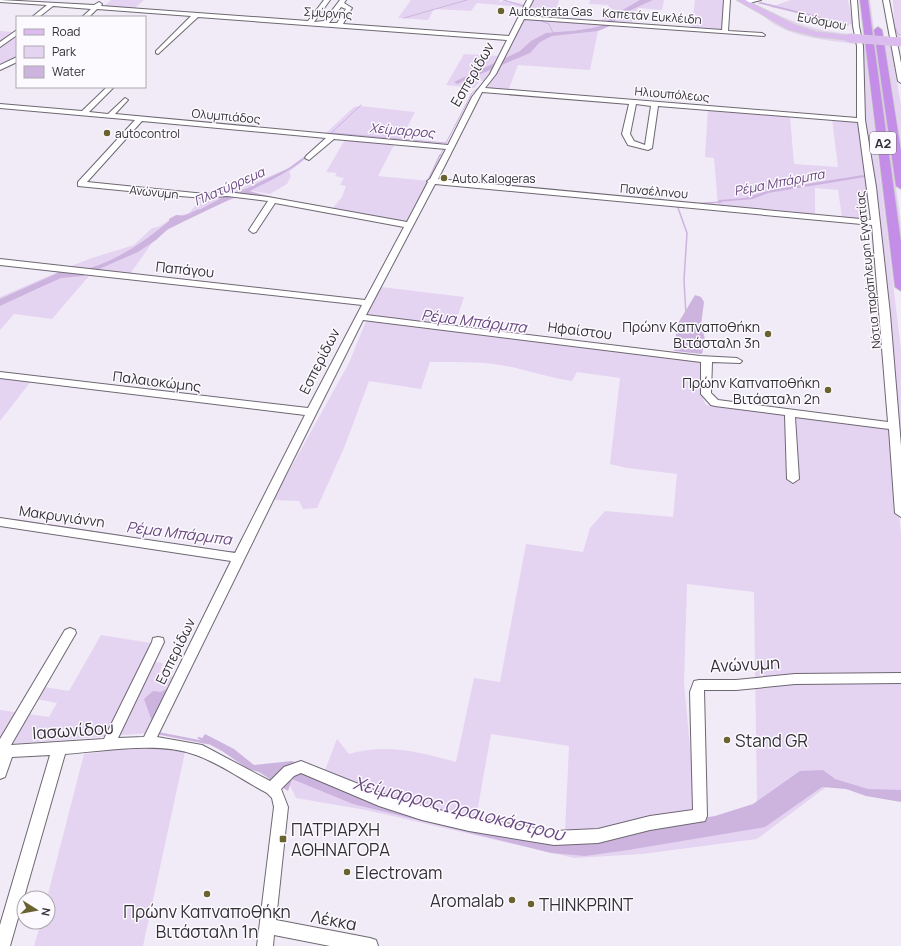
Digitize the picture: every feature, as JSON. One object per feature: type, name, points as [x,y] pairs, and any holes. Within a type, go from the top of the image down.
[{"type":"highway","name":"Α2","points":[[864,0],[901,287]]},
{"type":"highway","name":"Α2","points":[[877,23],[901,186]]},
{"type":"main road","name":"Ευόσμου","points":[[744,1],[783,24],[798,30],[821,35],[901,42]]},
{"type":"street","name":"Σμύρνης","points":[[0,0],[48,2],[310,24],[511,38]]},
{"type":"street","points":[[86,16],[104,0]]},
{"type":"street","points":[[310,24],[327,0]]},
{"type":"street","name":"Εσπερίδων","points":[[148,742],[238,558],[367,303],[431,181],[451,147],[474,100],[493,74],[500,61],[530,0]]},
{"type":"street","points":[[725,32],[727,0]]},
{"type":"street","points":[[744,1],[757,0],[755,6],[758,9]]},
{"type":"street","name":"Νότια παράπλευρη Εγνατίας","points":[[850,0],[853,19],[856,26]]},
{"type":"street","name":"Νότια παράπλευρη Εγνατίας","points":[[854,0],[856,26],[860,46],[861,120],[872,187],[901,513]]},
{"type":"street","points":[[886,0],[901,78]]},
{"type":"street","points":[[36,16],[48,2]]},
{"type":"street","points":[[321,24],[326,22],[341,3],[349,8],[339,25]]},
{"type":"street","points":[[158,52],[197,14]]},
{"type":"street","name":"Καπετάν Ευκλέιδη","points":[[521,17],[762,35]]},
{"type":"street","points":[[0,45],[16,33]]},
{"type":"street","points":[[0,60],[15,60]]},
{"type":"street","points":[[0,68],[15,60]]},
{"type":"street","points":[[84,113],[110,88]]},
{"type":"street","name":"Ηλιουπόλεως","points":[[481,90],[861,120]]},
{"type":"street","points":[[110,116],[125,100]]},
{"type":"street","points":[[633,102],[626,134],[631,143],[634,145],[648,148],[655,103]]},
{"type":"street","name":"Ολυμπιάδος","points":[[0,106],[451,147]]},
{"type":"street","name":"Ανώνυμη","points":[[141,118],[82,184],[188,195],[205,196],[227,194],[273,200],[408,225]]},
{"type":"street","points":[[309,158],[332,136]]},
{"type":"street","name":"Πανσέληνου","points":[[431,181],[875,223]]},
{"type":"street","points":[[253,230],[273,200]]},
{"type":"street","name":"Παπάγου","points":[[0,262],[367,303]]},
{"type":"street","name":"Ηφαίστου","points":[[360,317],[703,359],[737,361]]},
{"type":"street","points":[[703,359],[707,362],[706,394],[713,402],[726,406],[894,426]]},
{"type":"street","name":"Παλαιοκώμης","points":[[0,375],[148,394],[311,412]]},
{"type":"street","points":[[790,413],[793,479]]},
{"type":"street","name":"Μακρυγιάννη","points":[[0,522],[238,558]]},
{"type":"street","points":[[0,773],[2,752],[70,633]]},
{"type":"street","points":[[110,745],[111,738],[158,642]]},
{"type":"street","name":"Ανώνυμη","points":[[272,790],[284,774],[294,768],[301,767],[384,801],[422,813],[469,824],[554,838],[598,836],[650,823],[700,816],[697,692],[699,685],[734,685],[795,679],[901,678]]},
{"type":"street","name":"Ιασωνίδου","points":[[2,752],[148,742],[177,744],[202,750],[272,790]]},
{"type":"street","points":[[2,946],[59,749]]},
{"type":"street","points":[[265,946],[281,808],[279,797],[272,790]]},
{"type":"street","name":"Λέκκα","points":[[267,926],[370,946]]},
{"type":"green space","points":[[111,0],[144,0],[135,8],[104,6]]},
{"type":"green space","points":[[411,0],[500,0],[499,2],[502,2],[502,0],[524,4],[522,7],[477,3],[471,11],[434,9],[428,20],[398,18]]},
{"type":"green space","points":[[532,0],[559,0],[553,19],[524,16]]},
{"type":"green space","points":[[590,0],[664,0],[662,10],[638,8],[631,25],[611,24],[598,31],[590,70],[518,65],[508,91],[487,89],[499,68],[487,81],[480,81],[474,88],[446,85],[464,54],[500,56],[524,18],[600,23],[609,5],[589,4]]},
{"type":"green space","points":[[695,0],[725,0],[724,32],[692,29]]},
{"type":"green space","points":[[791,0],[848,0],[853,25],[770,7]]},
{"type":"green space","points":[[868,0],[870,0],[901,223],[901,246]]},
{"type":"green space","points":[[893,0],[901,0],[901,40],[895,40]]},
{"type":"green space","points":[[758,5],[804,25],[828,31],[854,34],[855,37],[829,34],[792,25],[780,20]]},
{"type":"green space","points":[[759,11],[792,29],[853,40],[855,44],[803,36],[791,32],[768,20]]},
{"type":"green space","points":[[0,31],[13,32],[10,35],[16,36],[16,57],[0,65]]},
{"type":"green space","points":[[859,41],[864,41],[901,350],[901,442],[862,93]]},
{"type":"green space","points":[[885,43],[890,43],[901,105],[901,144]]},
{"type":"green space","points":[[360,106],[415,112],[400,141],[325,134],[354,107]]},
{"type":"green space","points":[[708,109],[790,116],[794,164],[838,167],[832,119],[860,121],[867,193],[867,219],[842,217],[838,190],[815,188],[815,215],[718,207],[714,158],[705,157]]},
{"type":"green space","points":[[327,137],[316,150],[289,172],[291,176],[287,184],[270,194],[254,191],[204,210],[157,236],[130,274],[66,268],[134,245],[152,228],[158,227],[175,217],[189,213],[204,196],[232,192],[287,169],[312,151]]},
{"type":"green space","points":[[346,138],[395,143],[378,176],[429,181],[408,220],[402,222],[332,209],[342,197],[346,186],[340,185],[344,178],[335,176],[337,173],[326,172]]},
{"type":"green space","points":[[60,271],[86,274],[82,276],[89,276],[52,319],[14,314],[0,330],[0,306],[60,279],[0,305],[0,297]]},
{"type":"green space","points":[[381,287],[464,297],[454,327],[365,316]]},
{"type":"green space","points":[[366,321],[701,360],[703,399],[706,405],[888,428],[891,431],[901,534],[901,796],[830,784],[757,839],[642,854],[574,858],[366,810],[296,798],[289,783],[292,777],[574,846],[727,822],[757,803],[754,592],[687,584],[684,683],[696,811],[572,833],[565,831],[569,746],[491,734],[476,818],[396,799],[325,770],[337,739],[349,754],[376,749],[389,749],[416,752],[456,762],[474,678],[500,682],[526,544],[583,552],[590,528],[605,511],[673,517],[677,474],[627,468],[610,464],[620,378],[577,372],[572,381],[495,364],[473,362],[430,362],[421,389],[369,381],[344,448],[317,508],[303,509],[299,501],[273,500],[349,363]]},
{"type":"green space","points":[[0,376],[32,380],[0,421]]},
{"type":"green space","points":[[101,635],[157,644],[148,661],[163,663],[159,674],[175,677],[148,733],[0,745],[0,710],[49,717],[57,703],[31,698],[38,686],[69,691]]},
{"type":"green space","points":[[151,746],[185,752],[143,946],[34,946],[39,930],[56,930],[56,890],[49,890],[84,754]]},
{"type":"water","points":[[640,0],[653,0],[620,15],[610,26],[598,31],[552,36],[540,42],[530,53],[457,84],[454,82],[520,51],[531,41],[546,33],[583,30],[601,26],[619,12]]},
{"type":"water","points":[[761,2],[848,24],[849,26],[757,3]]},
{"type":"water","points":[[326,137],[310,155],[301,162],[281,175],[249,191],[285,200],[239,195],[168,229],[156,240],[138,252],[83,276],[61,278],[0,306],[0,299],[60,272],[89,268],[104,263],[146,239],[169,221],[169,219],[176,215],[188,216],[225,196],[248,188],[289,168],[311,152]]},
{"type":"water","points":[[863,175],[865,177],[768,193],[753,199],[718,202],[719,200],[745,198],[770,190]]},
{"type":"water","points":[[695,295],[701,297],[704,302],[701,325],[705,339],[702,354],[674,351],[677,325]]},
{"type":"water","points":[[168,688],[176,691],[154,727],[144,699],[153,691],[161,692]]},
{"type":"water","points":[[205,734],[234,749],[254,765],[292,761],[410,808],[572,839],[715,816],[753,804],[800,771],[823,770],[835,779],[868,789],[901,790],[901,802],[866,796],[846,789],[822,787],[765,827],[585,856],[551,853],[353,804],[292,779],[288,791],[259,772],[248,769],[222,751],[201,740]]},
{"type":"waterway","points":[[404,18],[467,0]]},
{"type":"waterway","points":[[504,0],[526,7]]},
{"type":"waterway","points":[[13,1],[92,5]]},
{"type":"waterway","points":[[528,8],[534,17]]},
{"type":"waterway","points":[[539,20],[549,24],[553,33]]},
{"type":"waterway","points":[[577,31],[589,29]]},
{"type":"waterway","points":[[896,29],[898,34],[901,35]]},
{"type":"waterway","name":"Χείμαρρος","points":[[446,143],[472,93],[482,85]]},
{"type":"waterway","name":"Πλατύρρεμα","points":[[328,136],[361,105]]},
{"type":"waterway","name":"Χείμαρρος","points":[[332,133],[446,143]]},
{"type":"waterway","points":[[440,156],[446,143]]},
{"type":"waterway","name":"Ρέμα Μπάρμπα","points":[[417,204],[440,155]]},
{"type":"waterway","name":"Ρέμα Μπάρμπα","points":[[294,202],[343,211]]},
{"type":"waterway","name":"Ρέμα Μπάρμπα","points":[[693,204],[721,202]]},
{"type":"waterway","name":"Ρέμα Μπάρμπα","points":[[677,205],[687,233],[684,280],[686,315]]},
{"type":"waterway","name":"Πλατύρρεμα","points":[[183,217],[199,210]]},
{"type":"waterway","name":"Ρέμα Μπάρμπα","points":[[15,520],[121,536]]},
{"type":"waterway","name":"Ρέμα Μπάρμπα","points":[[165,543],[185,546]]},
{"type":"waterway","name":"Ρέμα Μπάρμπα","points":[[224,552],[238,552]]},
{"type":"waterway","name":"Χείμαρρος Ωραιοκάστρου","points":[[157,733],[208,743]]},
{"type":"waterway","name":"Χείμαρρος Ωραιοκάστρου","points":[[199,738],[203,740]]},
{"type":"place","name":"Autostrata Gas","points":[[501,11]]},
{"type":"place","name":"autocontrol","points":[[107,133]]},
{"type":"place","name":"Auto Kalogeras","points":[[444,178]]},
{"type":"place","name":"Πρώην Καπναποθήκη Βιτάσταλη 3η","points":[[768,334]]},
{"type":"place","name":"Πρώην Καπναποθήκη Βιτάσταλη 2η","points":[[828,390]]},
{"type":"place","name":"Stand GR","points":[[727,740]]},
{"type":"place","name":"ΠΑΤΡΙΑΡΧΗ ΑΘΗΝΑΓΟΡΑ","points":[[283,839]]},
{"type":"place","name":"Electrovam","points":[[347,872]]},
{"type":"place","name":"Πρώην Καπναποθήκη Βιτάσταλη 1η","points":[[207,894]]},
{"type":"place","name":"Aromalab","points":[[512,900]]},
{"type":"place","name":"THINKPRINT","points":[[531,904]]}]
